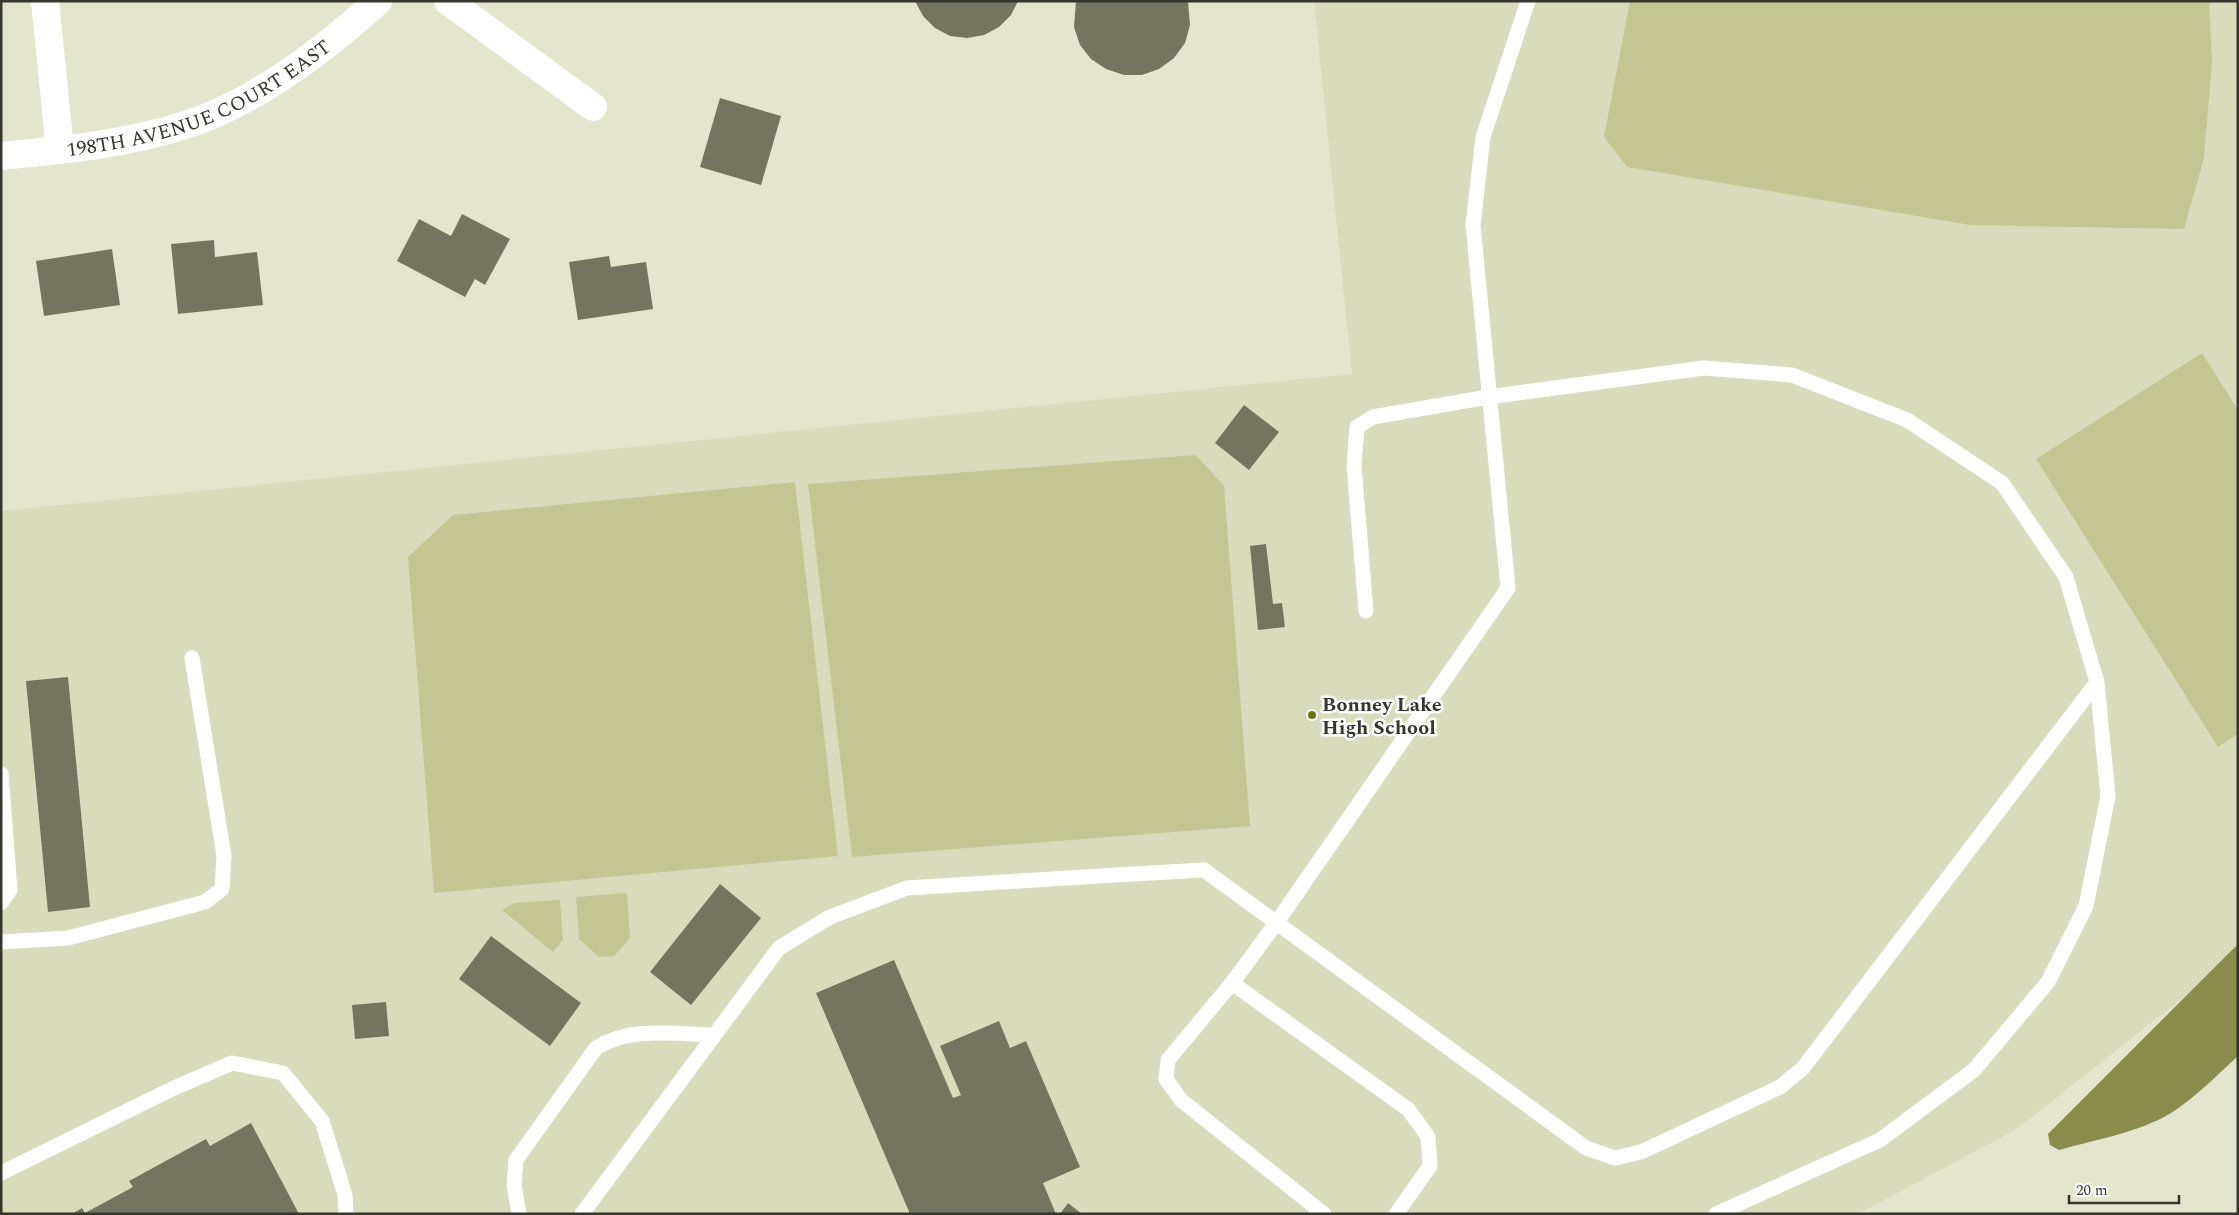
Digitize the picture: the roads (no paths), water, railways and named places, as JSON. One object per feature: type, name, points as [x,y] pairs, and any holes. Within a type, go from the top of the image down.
[{"type":"street","points":[[45,1],[60,150]]},
{"type":"street","name":"198TH AVENUE COURT EAST","points":[[1,156],[132,140],[189,124],[224,109],[274,82],[320,51],[378,1]]},
{"type":"street","points":[[448,1],[593,107]]},
{"type":"lane","points":[[1324,1214],[1181,1100],[1166,1080],[1168,1060],[1232,983],[1277,922],[1508,588],[1488,397],[1473,225],[1483,137],[1528,1]]},
{"type":"lane","points":[[1366,611],[1354,466],[1357,428],[1373,418],[1488,397],[1704,368],[1792,375],[1907,420],[2002,483],[2066,577],[2097,682],[2108,796],[2086,906],[2048,982],[1974,1070],[1880,1140],[1716,1214]]},
{"type":"lane","points":[[1,942],[68,938],[205,902],[222,889],[224,856],[192,658]]},
{"type":"lane","points":[[582,1214],[779,948],[830,917],[907,888],[1204,870],[1586,1148],[1615,1158],[1642,1152],[1780,1087],[1803,1068],[2097,682]]},
{"type":"lane","points":[[1,774],[10,890],[1,904]]},
{"type":"lane","points":[[1232,983],[1409,1110],[1428,1137],[1430,1166],[1396,1214]]},
{"type":"lane","points":[[519,1214],[514,1185],[516,1160],[596,1048],[608,1040],[632,1034],[714,1035]]},
{"type":"lane","points":[[1,1173],[174,1088],[232,1063],[283,1073],[322,1121],[345,1195],[346,1214]]},
{"type":"place","name":"Bonney Lake High School","points":[[1312,715]]}]
